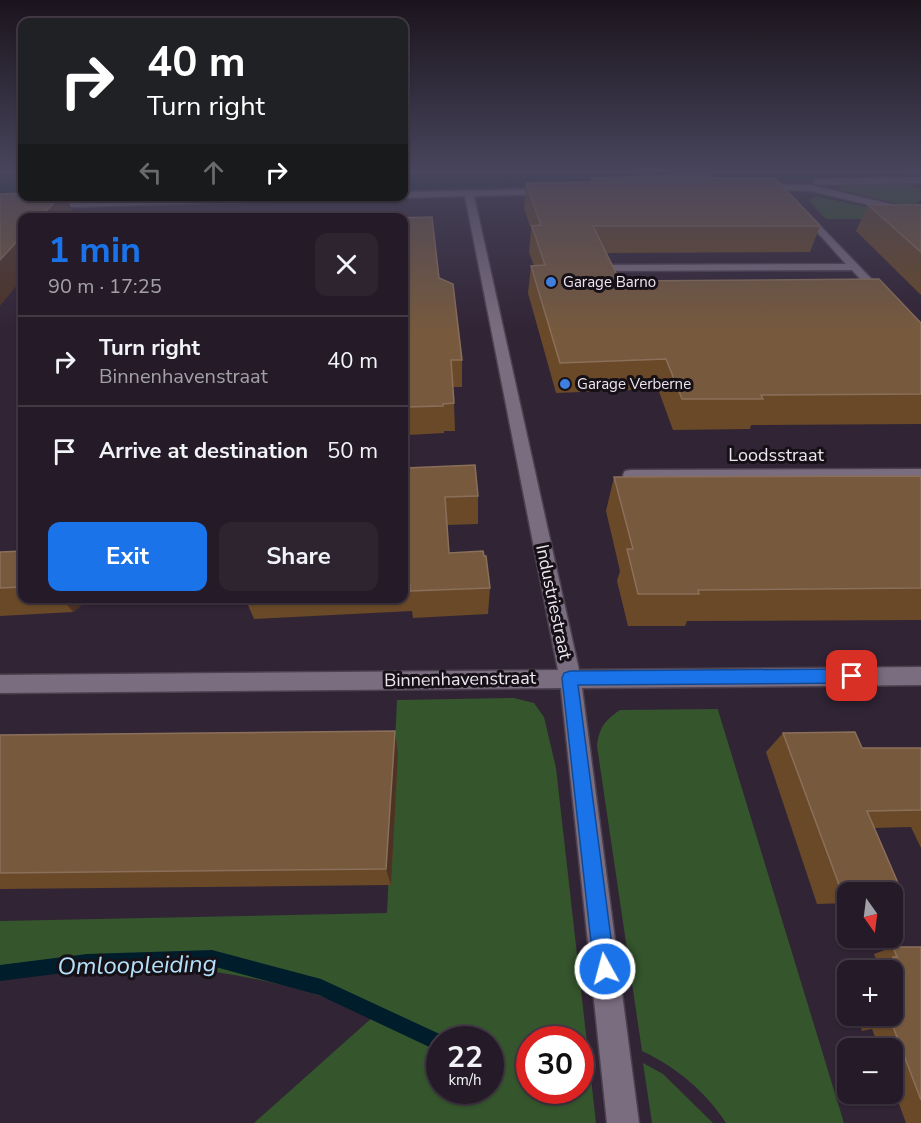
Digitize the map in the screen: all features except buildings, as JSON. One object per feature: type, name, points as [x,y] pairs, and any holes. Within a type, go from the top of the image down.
[{"type":"street","name":"Industriestraat","points":[[476,225],[570,678],[623,1123]]},
{"type":"street","points":[[817,225],[891,306]]},
{"type":"street","points":[[604,268],[855,267]]},
{"type":"street","name":"Loodsstraat","points":[[632,475],[921,474]]},
{"type":"street","name":"Binnenhavenstraat","points":[[0,684],[921,676]]},
{"type":"green space","points":[[514,698],[534,703],[544,717],[556,768],[585,1026],[516,1026],[516,1104],[594,1104],[596,1123],[254,1123],[374,1016],[309,992],[235,975],[195,969],[116,963],[37,964],[0,968],[0,921],[387,913],[397,700]]},
{"type":"green space","points":[[718,709],[844,1123],[726,1123],[709,1100],[689,1081],[667,1064],[642,1051],[597,746],[601,729],[610,717],[620,710]]},
{"type":"green space","points":[[643,1063],[663,1074],[713,1123],[652,1123]]},
{"type":"waterway","name":"Omloopleiding","points":[[0,973],[87,962],[212,958],[321,987],[426,1036]]},
{"type":"place","name":"Garage Barno","points":[[551,282]]},
{"type":"place","name":"Garage Verberne","points":[[565,384]]},
{"type":"route","points":[[605,969],[570,678],[852,676]]}]
